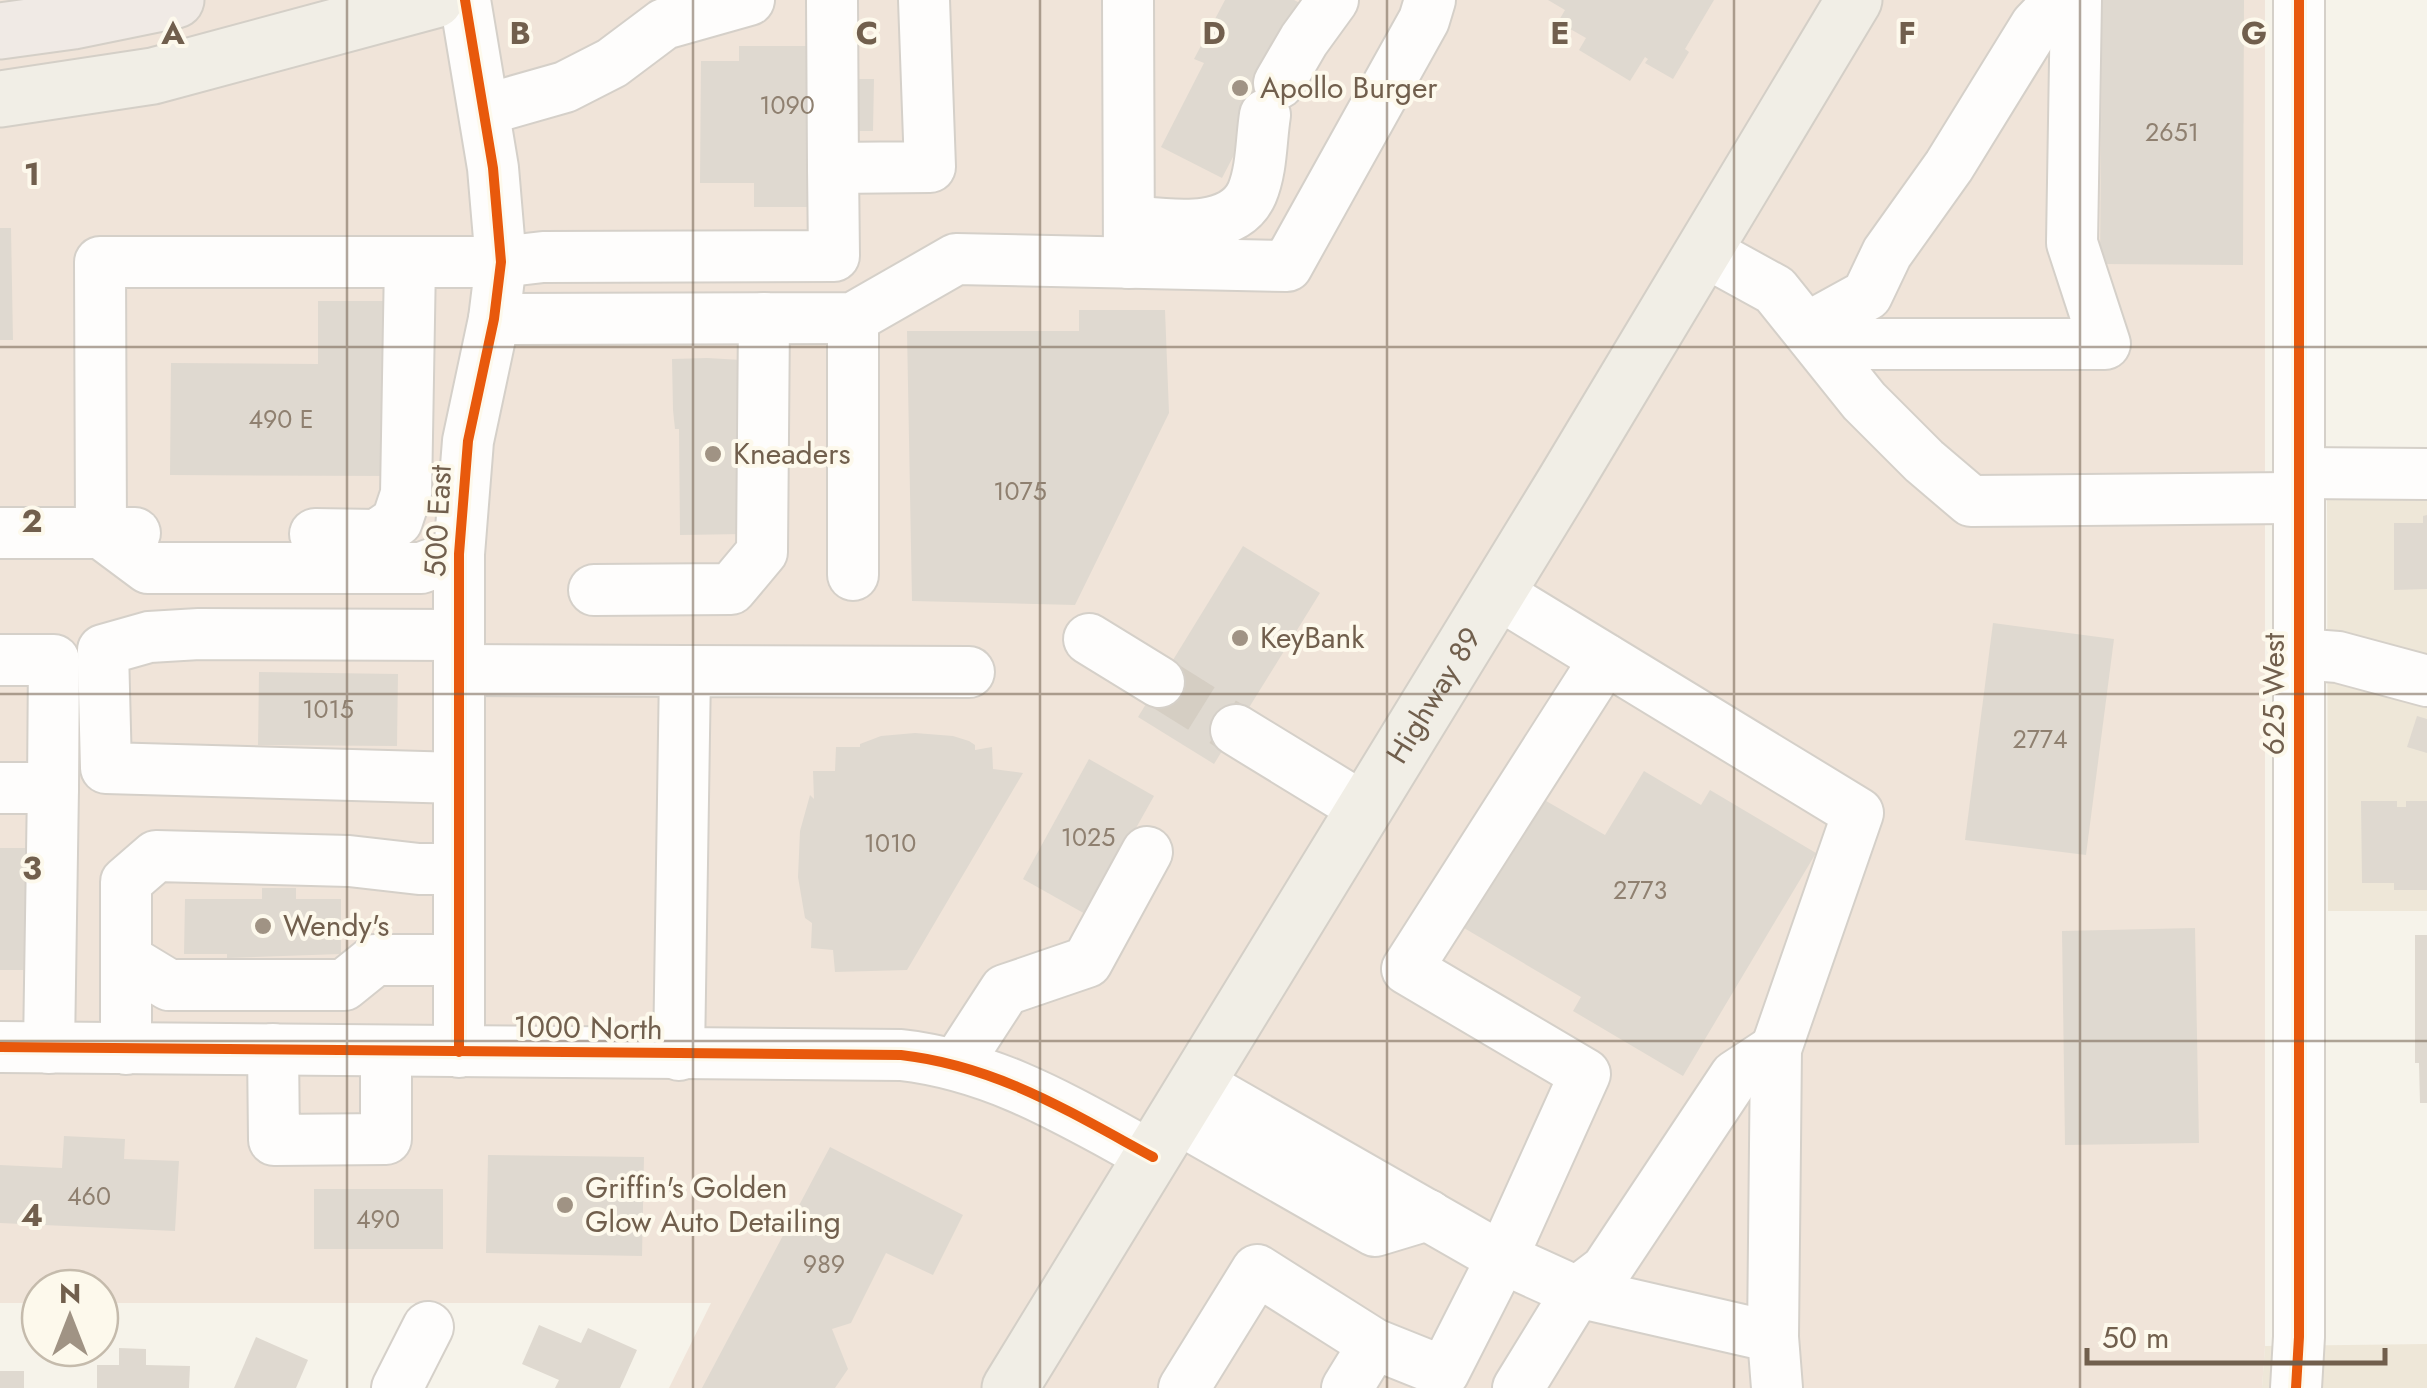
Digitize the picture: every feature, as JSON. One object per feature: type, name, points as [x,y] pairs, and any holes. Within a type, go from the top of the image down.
[{"type":"highway","points":[[0,31],[176,0]]},
{"type":"main road","points":[[0,100],[153,76],[436,0]]},
{"type":"main road","name":"Highway 89","points":[[1010,1388],[1854,0]]},
{"type":"street","name":"500 East","points":[[460,1052],[459,554],[468,441],[494,319],[501,262],[500,226],[465,0]]},
{"type":"street","points":[[484,110],[564,87],[612,64],[664,24],[750,0]]},
{"type":"street","points":[[101,533],[100,262],[501,262],[544,256],[834,256],[832,0]]},
{"type":"street","points":[[833,168],[930,167],[924,0]]},
{"type":"street","points":[[1128,0],[1129,242]]},
{"type":"street","points":[[494,319],[853,318],[956,258],[1129,242],[1234,214],[1252,194],[1272,99],[1304,40],[1333,0]]},
{"type":"street","points":[[1814,336],[1867,295],[1887,252],[1949,166],[2036,25],[2060,0]]},
{"type":"street","points":[[1814,336],[2105,344],[2072,243],[2076,0]]},
{"type":"street","name":"625 West","points":[[2296,1388],[2299,0]]},
{"type":"street","points":[[1129,242],[1288,266],[1412,7]]},
{"type":"street","points":[[1704,250],[1775,290],[1864,401],[1924,462],[1971,501],[2299,486],[2427,474]]},
{"type":"street","points":[[0,533],[378,534],[398,522],[406,494],[410,262]]},
{"type":"street","points":[[594,590],[730,589],[762,552],[764,318]]},
{"type":"street","points":[[853,318],[853,575]]},
{"type":"street","points":[[101,533],[148,568],[422,568],[459,554]]},
{"type":"street","points":[[148,568],[126,644],[106,768],[459,778]]},
{"type":"street","points":[[1496,593],[1858,813],[1776,1049],[1773,1336],[1777,1388]]},
{"type":"street","points":[[0,660],[54,660],[126,644],[199,634],[684,671],[969,672]]},
{"type":"street","points":[[1089,639],[1159,682]]},
{"type":"street","points":[[2299,654],[2338,657],[2427,681]]},
{"type":"street","points":[[1184,1388],[1257,1270],[1374,1344],[1462,1380],[1502,1258],[1585,1074],[1406,969],[1605,659]]},
{"type":"street","points":[[49,1048],[54,660]]},
{"type":"street","points":[[679,1054],[684,671]]},
{"type":"street","points":[[1236,730],[1365,809]]},
{"type":"street","points":[[0,788],[53,788]]},
{"type":"street","points":[[957,1064],[1005,990],[1087,962],[1147,852]]},
{"type":"street","points":[[126,1048],[126,882],[156,856],[349,861],[460,869]]},
{"type":"street","points":[[126,959],[169,985],[344,985],[375,960],[460,960]]},
{"type":"street","name":"1000 North","points":[[0,1047],[873,1054],[957,1064],[1032,1093],[1176,1120],[1428,1215],[1502,1258],[1577,1292],[1773,1336]]},
{"type":"street","points":[[273,1049],[274,1140],[386,1139],[386,1051]]},
{"type":"street","points":[[1518,1388],[1577,1292],[1606,1270],[1735,1076],[1776,1049]]},
{"type":"street","points":[[397,1388],[428,1327]]},
{"type":"street","points":[[1346,1388],[1374,1344]]},
{"type":"shaded area","points":[[0,0],[2265,0],[2262,1388],[669,1388],[711,1303],[120,1303],[120,1268],[20,1268],[20,1303],[0,1303]]},
{"type":"shaded area","points":[[2427,496],[2427,911],[2328,911],[2327,498]]},
{"type":"shaded area","points":[[2427,1344],[2427,1388],[2262,1388],[2265,1346]]},
{"type":"building","name":"Apollo Burger","points":[[1225,0],[1294,0],[1310,8],[1296,92],[1280,123],[1257,111],[1222,178],[1161,147],[1204,63],[1194,59]]},
{"type":"building","points":[[1548,0],[1714,0],[1685,49],[1689,52],[1673,79],[1645,63],[1645,57],[1630,81],[1579,50],[1586,38],[1558,22],[1565,10]]},
{"type":"building","points":[[2102,0],[2244,0],[2243,265],[2100,264]]},
{"type":"building","points":[[739,46],[817,46],[817,79],[874,79],[873,131],[810,131],[810,207],[754,207],[754,183],[700,183],[701,61],[739,61]]},
{"type":"building","points":[[0,228],[11,228],[13,340],[0,340]]},
{"type":"building","points":[[318,301],[393,301],[392,476],[170,475],[171,363],[318,364]]},
{"type":"building","points":[[1079,310],[1165,310],[1169,413],[1075,605],[912,601],[907,331],[1079,331]]},
{"type":"building","name":"Kneaders","points":[[672,359],[742,360],[745,534],[680,535],[679,429],[675,429],[673,410]]},
{"type":"building","points":[[2427,515],[2427,589],[2394,590],[2394,523],[2423,523],[2423,516]]},
{"type":"building","name":"KeyBank","points":[[1243,546],[1320,593],[1214,764],[1138,717]]},
{"type":"building","points":[[1993,623],[2114,639],[2086,855],[1965,840]]},
{"type":"building","points":[[259,672],[398,674],[397,746],[258,745]]},
{"type":"building","points":[[2417,716],[2427,719],[2427,753],[2407,747]]},
{"type":"building","points":[[881,736],[953,736],[969,741],[975,750],[992,747],[993,769],[1023,773],[907,970],[835,972],[833,950],[811,948],[812,923],[805,918],[798,877],[800,831],[810,795],[814,799],[813,771],[835,771],[836,747],[860,747]]},
{"type":"building","points":[[1089,759],[1154,796],[1087,915],[1023,879]]},
{"type":"building","points":[[1644,771],[1701,805],[1710,790],[1816,853],[1683,1076],[1573,1011],[1581,997],[1464,928],[1541,798],[1605,835]]},
{"type":"building","points":[[2361,801],[2397,801],[2397,807],[2406,807],[2406,801],[2427,801],[2427,890],[2394,890],[2394,883],[2362,883]]},
{"type":"building","points":[[0,848],[28,848],[29,970],[0,970]]},
{"type":"building","name":"Wendy's","points":[[262,888],[296,888],[296,899],[341,899],[341,954],[227,958],[227,954],[184,954],[185,899],[262,899]]},
{"type":"building","points":[[2195,928],[2199,1143],[2065,1145],[2062,931]]},
{"type":"building","points":[[2415,935],[2427,935],[2427,1103],[2420,1103],[2419,1063],[2415,1063]]},
{"type":"building","points":[[64,1136],[125,1139],[124,1159],[179,1161],[175,1231],[0,1223],[0,1165],[62,1168]]},
{"type":"building","points":[[830,1147],[963,1215],[933,1275],[886,1253],[851,1323],[832,1329],[848,1369],[835,1388],[702,1388]]},
{"type":"building","name":"Griffin's Golden Glow Auto Detailing","points":[[488,1155],[644,1157],[642,1256],[486,1253]]},
{"type":"building","points":[[314,1189],[443,1189],[443,1249],[314,1249]]},
{"type":"building","points":[[539,1325],[581,1343],[588,1328],[637,1350],[620,1388],[555,1388],[559,1380],[522,1364]]},
{"type":"building","points":[[256,1337],[308,1360],[296,1388],[234,1388]]},
{"type":"building","points":[[120,1348],[146,1349],[146,1365],[190,1366],[189,1388],[97,1388],[97,1368],[120,1368]]},
{"type":"building","points":[[0,1371],[24,1371],[24,1388],[0,1388]]},
{"type":"tunnel","points":[[1159,682],[1236,730]]},
{"type":"cycle path","points":[[459,1052],[459,554],[468,441],[494,319],[501,262],[493,168],[465,0]]},
{"type":"cycle path","points":[[2296,1388],[2299,0]]},
{"type":"cycle path","points":[[0,1047],[901,1055],[1001,1080],[1153,1157]]},
{"type":"place","name":"Apollo Burger","points":[[1240,88]]},
{"type":"place","name":"Kneaders","points":[[713,454]]},
{"type":"place","name":"KeyBank","points":[[1240,638]]},
{"type":"place","name":"Wendy's","points":[[263,926]]},
{"type":"place","name":"Griffin's Golden Glow Auto Detailing","points":[[565,1205]]}]
